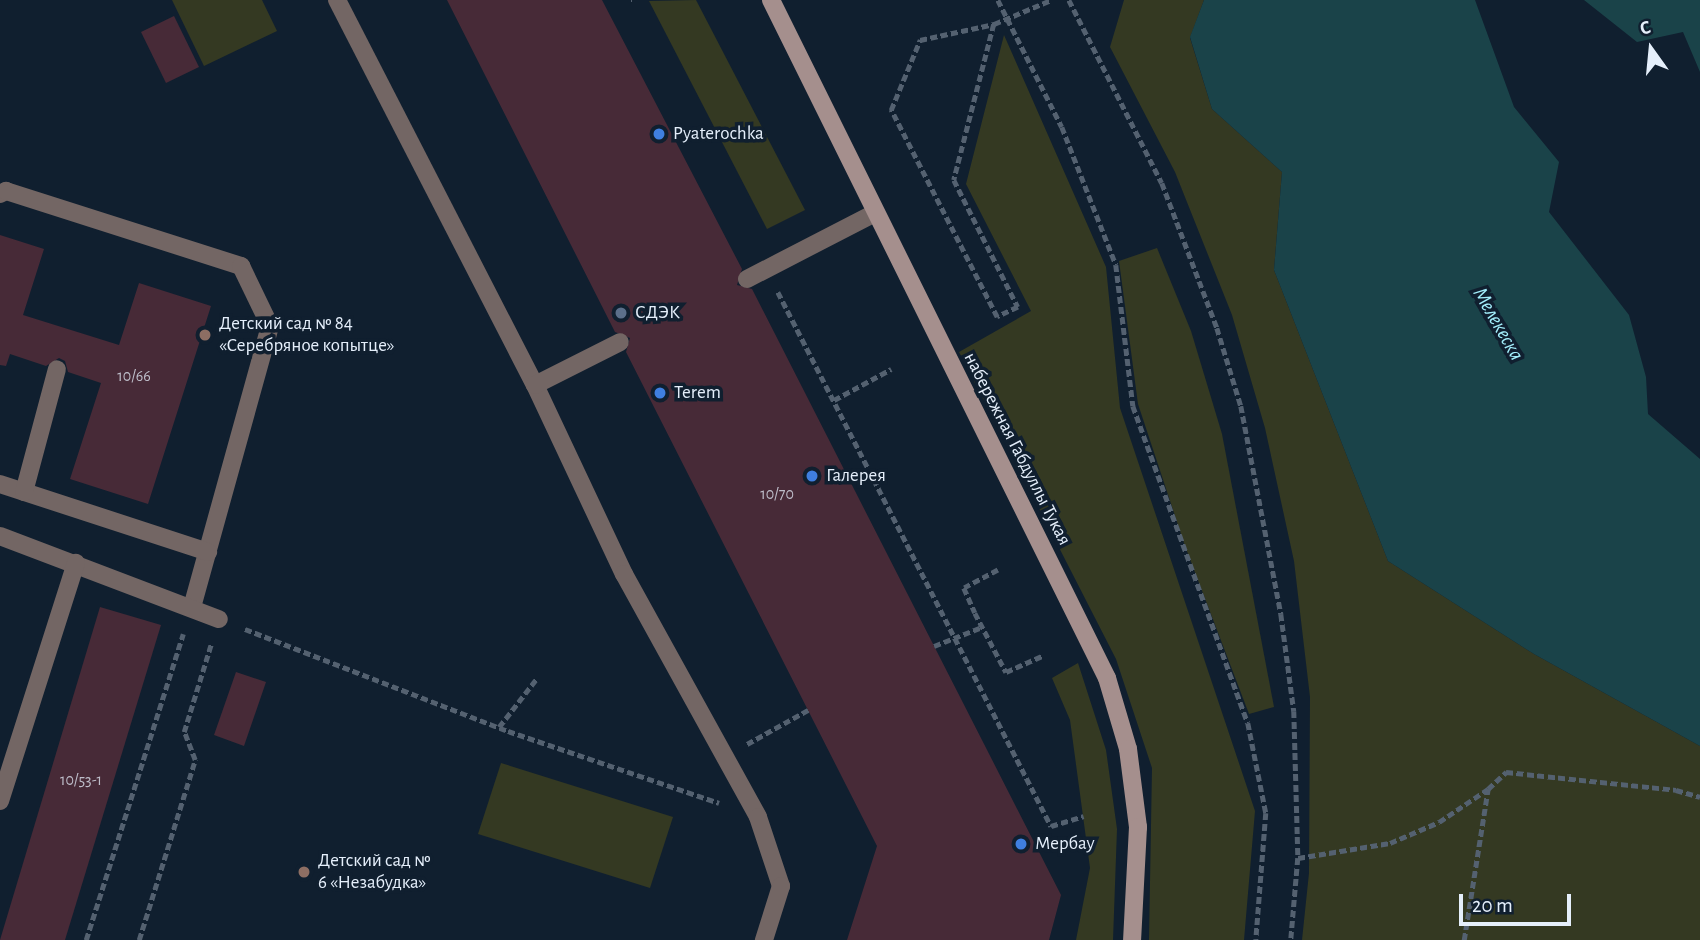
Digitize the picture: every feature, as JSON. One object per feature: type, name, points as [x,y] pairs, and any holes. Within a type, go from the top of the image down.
[{"type":"main road","name":"набережная Габдуллы Тукая","points":[[771,0],[1107,678],[1128,749],[1138,827],[1132,940]]},
{"type":"lane","points":[[337,0],[536,385],[624,574],[758,817],[781,886],[764,940]]},
{"type":"lane","points":[[0,194],[6,191],[241,266],[270,326],[192,608]]},
{"type":"lane","points":[[747,279],[875,213]]},
{"type":"lane","points":[[536,385],[621,342]]},
{"type":"lane","points":[[24,492],[57,369]]},
{"type":"lane","points":[[0,484],[208,552]]},
{"type":"lane","points":[[0,536],[219,619]]},
{"type":"lane","points":[[0,801],[76,563]]},
{"type":"path","points":[[998,0],[1010,18],[1062,127],[1115,265],[1133,405],[1248,723],[1266,813],[1256,940]]},
{"type":"path","points":[[995,24],[954,180],[1018,307],[997,317],[891,110],[920,40],[995,24],[1051,0]]},
{"type":"path","points":[[1069,0],[1162,183],[1217,328],[1241,406],[1290,683],[1298,858],[1291,940]]},
{"type":"path","points":[[782,299],[952,637],[1051,826],[1083,816]]},
{"type":"path","points":[[834,400],[891,369]]},
{"type":"path","points":[[998,570],[964,588],[982,627],[1006,672],[1042,656]]},
{"type":"path","points":[[86,940],[192,608]]},
{"type":"path","points":[[139,940],[195,760],[184,732],[219,619],[498,727],[758,817]]},
{"type":"path","points":[[934,646],[982,627]]},
{"type":"path","points":[[498,727],[537,678]]},
{"type":"path","points":[[725,757],[808,710]]},
{"type":"path","points":[[1298,858],[1390,843],[1439,822],[1488,789],[1506,772],[1676,790],[1700,797]]},
{"type":"path","points":[[1464,940],[1488,789]]},
{"type":"shaded area","points":[[172,0],[262,0],[277,31],[204,66]]},
{"type":"shaded area","points":[[696,0],[805,210],[767,229],[649,1]]},
{"type":"shaded area","points":[[1124,0],[1204,0],[1190,38],[1212,109],[1282,172],[1274,270],[1388,561],[1534,654],[1700,746],[1700,940],[1302,940],[1309,873],[1310,697],[1294,561],[1265,428],[1232,315],[1175,172],[1110,47]]},
{"type":"shaded area","points":[[1004,35],[1106,267],[1120,408],[1255,811],[1244,940],[1149,940],[1152,768],[1116,659],[959,352],[1031,311],[966,184]]},
{"type":"shaded area","points":[[1157,248],[1191,331],[1222,434],[1274,707],[1249,714],[1185,546],[1138,404],[1119,261]]},
{"type":"shaded area","points":[[1078,663],[1106,750],[1117,829],[1113,940],[1076,940],[1090,868],[1070,720],[1052,678]]},
{"type":"shaded area","points":[[501,763],[673,817],[650,888],[478,834]]},
{"type":"water","name":"Мелекеска","points":[[1204,0],[1475,0],[1514,107],[1559,162],[1549,212],[1629,315],[1646,377],[1648,414],[1700,459],[1700,746],[1534,654],[1388,561],[1274,270],[1282,172],[1212,109],[1190,37]]},
{"type":"water","points":[[1584,0],[1700,0],[1700,72],[1683,32],[1637,42]]},
{"type":"building","points":[[447,0],[602,0],[742,269],[737,285],[752,289],[1061,895],[1049,940],[847,940],[877,846],[626,352],[630,338],[615,332]]},
{"type":"building","points":[[174,16],[199,67],[166,83],[141,32]]},
{"type":"building","points":[[0,235],[44,249],[23,315],[119,345],[139,283],[211,306],[148,504],[70,479],[101,383],[68,372],[65,361],[59,358],[46,366],[10,354],[6,366],[0,365]]},
{"type":"building","points":[[100,607],[161,625],[65,940],[0,940]]},
{"type":"building","points":[[236,672],[266,682],[244,746],[214,735]]},
{"type":"place","name":"Pyaterochka","points":[[659,134]]},
{"type":"place","name":"СДЭК","points":[[621,313]]},
{"type":"place","name":"Детский сад № 84 «Серебряное копытце»","points":[[205,335]]},
{"type":"place","name":"Terem","points":[[660,393]]},
{"type":"place","name":"Галерея","points":[[812,476]]},
{"type":"place","name":"Мербау","points":[[1021,844]]},
{"type":"place","name":"Детский сад № 6 «Незабудка»","points":[[304,872]]}]
